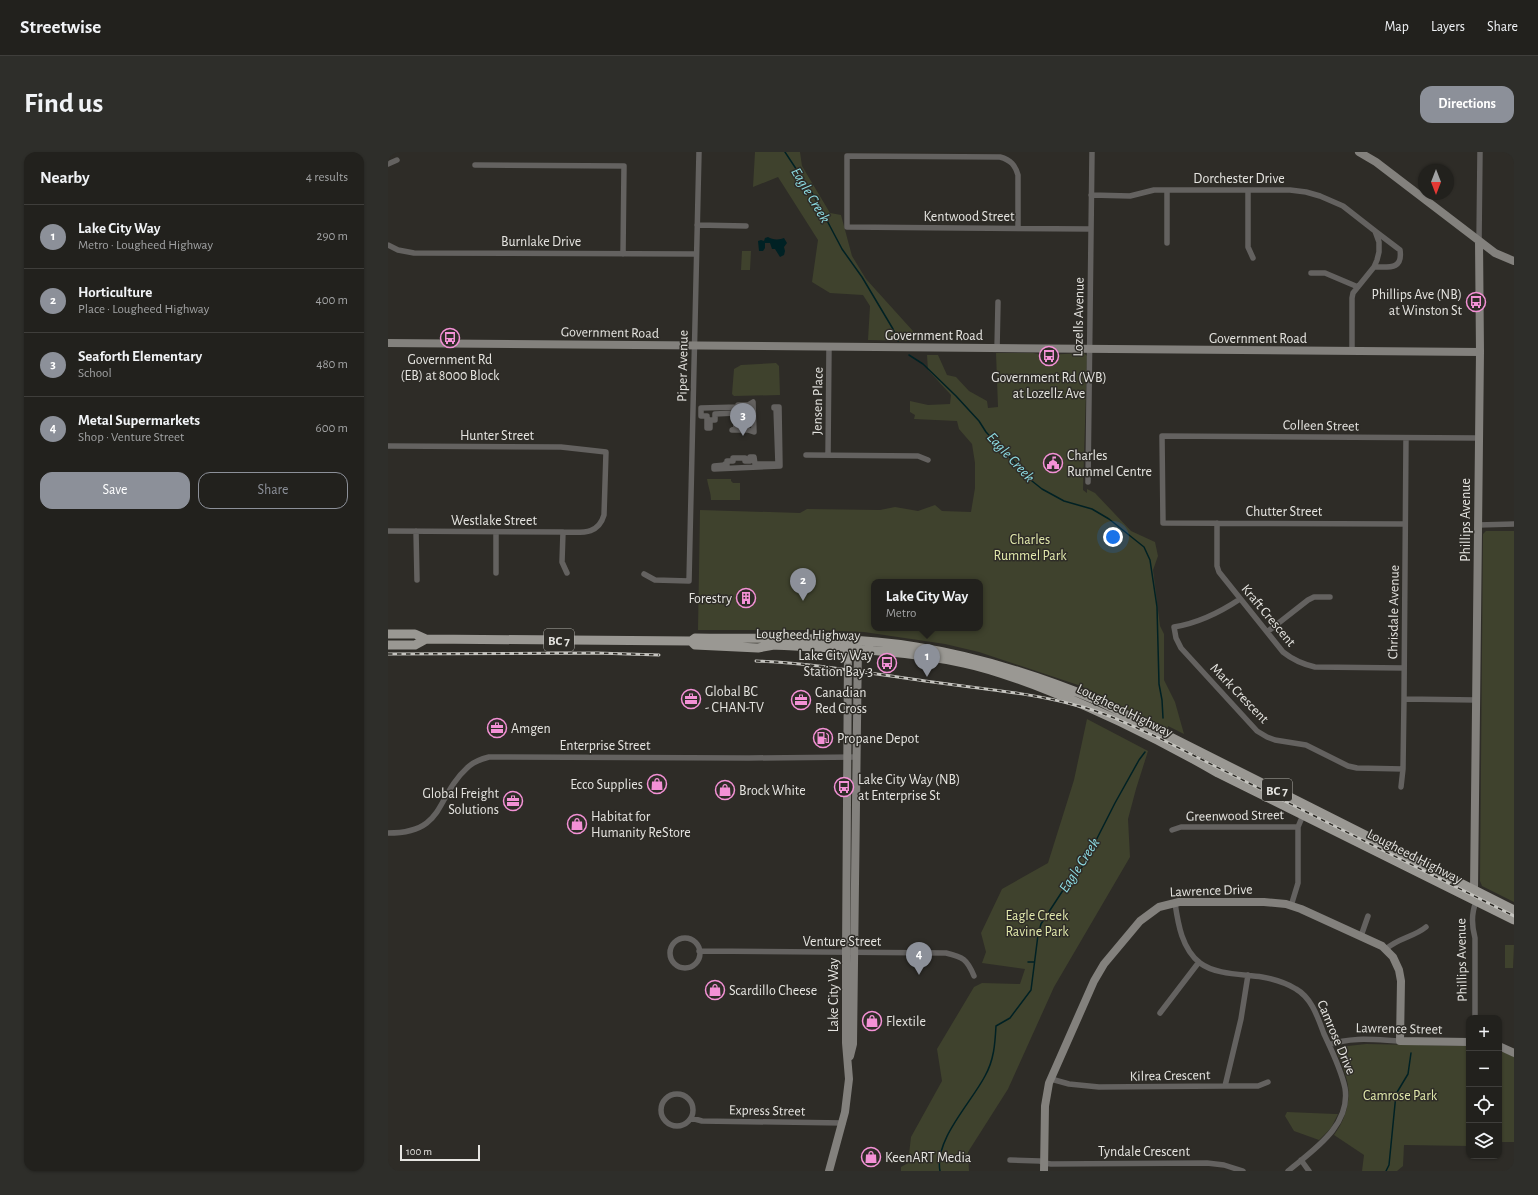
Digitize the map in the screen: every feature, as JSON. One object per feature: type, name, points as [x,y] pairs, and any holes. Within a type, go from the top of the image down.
[{"type":"main road","name":"Lougheed Highway","points":[[388,634],[415,634],[426,639],[691,641],[695,638],[915,646],[946,652],[991,664],[1088,696],[1514,910]]},
{"type":"main road","name":"Lougheed Highway","points":[[388,645],[415,645],[426,639]]},
{"type":"main road","name":"Lougheed Highway","points":[[691,641],[695,645],[758,648],[774,646],[848,644]]},
{"type":"main road","name":"Lougheed Highway","points":[[858,645],[890,652],[966,664],[1023,680],[1091,707],[1303,816],[1514,920]]},
{"type":"main road","points":[[758,648],[764,651],[838,653],[848,659]]},
{"type":"street","name":"Piper Avenue","points":[[644,574],[655,580],[689,581],[699,152]]},
{"type":"street","name":"Lozells Avenue","points":[[1088,482],[1092,152]]},
{"type":"street","points":[[1358,152],[1382,167],[1496,253],[1514,261]]},
{"type":"street","name":"Phillips Avenue","points":[[1474,889],[1480,352],[1480,152]]},
{"type":"street","name":"Kentwood Street","points":[[1018,228],[1018,175],[1012,163],[1006,158],[992,156],[847,156],[847,227],[1091,229]]},
{"type":"street","points":[[388,164],[397,160]]},
{"type":"street","points":[[475,165],[624,166],[623,254]]},
{"type":"street","name":"Dorchester Drive","points":[[1091,195],[1130,196],[1154,190],[1290,190],[1320,196],[1343,206],[1400,250],[1401,258],[1399,263],[1394,266],[1374,268]]},
{"type":"street","points":[[1167,243],[1168,190]]},
{"type":"street","points":[[1248,190],[1248,247],[1253,258]]},
{"type":"street","points":[[697,225],[746,226]]},
{"type":"street","points":[[1352,351],[1352,298],[1358,286],[1374,268],[1379,252],[1379,242],[1375,231]]},
{"type":"street","name":"Burnlake Drive","points":[[388,244],[398,250],[414,253],[696,254]]},
{"type":"street","points":[[1311,273],[1324,273],[1358,286]]},
{"type":"street","points":[[997,349],[998,302]]},
{"type":"street","name":"Government Road","points":[[388,343],[829,348],[1480,352]]},
{"type":"street","name":"Jensen Place","points":[[828,455],[829,348]]},
{"type":"street","points":[[753,402],[754,432],[748,430],[732,430],[736,429],[735,413],[715,414],[715,420],[710,420],[710,428],[706,428],[707,416],[701,416],[701,408],[738,407],[738,405],[748,405],[753,402]]},
{"type":"street","points":[[774,407],[779,407],[780,466],[714,469],[714,466],[725,465],[727,464],[727,461],[733,461],[733,458],[745,458],[745,461],[750,461],[750,457],[754,457],[755,464],[778,464],[776,408],[774,407]]},
{"type":"street","name":"Colleen Street","points":[[1163,523],[1162,436],[1478,438]]},
{"type":"street","name":"Chrisdale Avenue","points":[[1400,787],[1403,769],[1406,438]]},
{"type":"street","name":"Hunter Street","points":[[388,446],[561,447],[606,452],[604,515],[603,521],[599,526]]},
{"type":"street","name":"Jensen Place","points":[[806,455],[918,456],[928,460]]},
{"type":"street","name":"Chutter Street","points":[[1163,523],[1405,524]]},
{"type":"street","name":"Kraft Crescent","points":[[1217,523],[1217,566],[1219,572],[1283,652],[1292,660],[1304,665],[1315,667],[1404,668]]},
{"type":"street","points":[[1478,525],[1514,524]]},
{"type":"street","name":"Westlake Street","points":[[388,531],[587,532],[599,526]]},
{"type":"street","points":[[416,531],[417,580]]},
{"type":"street","points":[[496,532],[496,573]]},
{"type":"street","points":[[563,532],[562,562],[567,573]]},
{"type":"street","points":[[1267,632],[1308,600],[1314,597],[1330,598]]},
{"type":"street","name":"Mark Crescent","points":[[1240,598],[1218,613],[1202,620],[1174,627],[1176,638],[1181,648],[1257,731],[1267,737],[1283,742],[1306,745],[1348,766],[1357,768],[1403,769]]},
{"type":"street","name":"Lake City Way","points":[[848,644],[847,758],[850,953]]},
{"type":"street","name":"Lake City Way","points":[[829,1171],[843,1123],[848,1085],[849,1062],[846,1043],[856,757],[858,645]]},
{"type":"street","points":[[1404,700],[1476,700]]},
{"type":"street","name":"Enterprise Street","points":[[388,833],[403,833],[425,825],[435,815],[460,775],[468,766],[489,757],[856,757]]},
{"type":"street","points":[[1291,906],[1298,883],[1298,827],[1303,816]]},
{"type":"street","name":"Greenwood Street","points":[[1172,830],[1181,827],[1298,827]]},
{"type":"street","name":"Lawrence Drive","points":[[1044,1167],[1045,1106],[1051,1079],[1090,990],[1100,970],[1135,926],[1145,916],[1159,907],[1175,903],[1264,902],[1291,906],[1361,936],[1386,949],[1396,960],[1400,975],[1400,1041]]},
{"type":"street","name":"Phillips Avenue","points":[[1475,1015],[1475,938],[1472,930],[1472,919],[1476,902]]},
{"type":"street","name":"Camrose Drive","points":[[1175,903],[1177,920],[1182,937],[1188,948],[1200,962],[1216,970],[1273,980],[1295,988],[1309,1000],[1342,1075],[1345,1096],[1343,1109],[1336,1125],[1328,1136],[1288,1171]]},
{"type":"street","points":[[1361,936],[1368,916]]},
{"type":"street","points":[[1386,949],[1403,939],[1419,933],[1426,927]]},
{"type":"street","points":[[683,938],[688,938],[696,943],[699,951],[697,960],[690,967],[680,967],[670,956],[670,951],[674,942],[683,938]]},
{"type":"street","name":"Venture Street","points":[[699,951],[951,954],[964,959],[970,966],[974,976]]},
{"type":"street","points":[[1160,1013],[1200,962]]},
{"type":"street","name":"Kilrea Crescent","points":[[1051,1079],[1069,1084],[1099,1087],[1225,1086],[1241,1019],[1248,975]]},
{"type":"street","name":"Lawrence Street","points":[[1329,1045],[1349,1040],[1466,1042]]},
{"type":"street","points":[[1502,1047],[1514,1053]]},
{"type":"street","points":[[1225,1086],[1258,1086],[1268,1082]]},
{"type":"street","points":[[673,1094],[679,1094],[688,1098],[693,1107],[691,1118],[683,1124],[673,1125],[668,1123],[662,1115],[662,1104],[664,1100],[673,1094]]},
{"type":"street","name":"Express Street","points":[[691,1118],[702,1121],[843,1123]]},
{"type":"street","name":"Tyndale Crescent","points":[[1010,1160],[1040,1161],[1044,1167],[1207,1163],[1224,1165],[1243,1171]]},
{"type":"street","points":[[1301,1160],[1309,1171]]},
{"type":"green space","points":[[755,152],[800,152],[802,166],[830,213],[841,215],[852,256],[866,279],[922,341],[868,340],[870,306],[863,295],[830,293],[812,282],[818,240],[778,177],[753,187]]},
{"type":"green space","points":[[742,251],[751,251],[750,270],[741,270]]},
{"type":"green space","name":"Charles Rummel Park","points":[[996,353],[1033,353],[1044,355],[1084,353],[1087,356],[1083,490],[1087,493],[1087,489],[1095,493],[1131,531],[1155,542],[1158,556],[1153,570],[1160,626],[1164,634],[1164,680],[1175,702],[1184,734],[1168,726],[1168,729],[1081,686],[979,652],[945,644],[864,632],[814,630],[698,630],[700,510],[800,513],[807,509],[880,510],[895,507],[918,511],[935,505],[942,511],[971,512],[975,488],[975,463],[972,444],[959,429],[957,421],[914,419],[915,415],[910,412],[910,401],[928,405],[950,404],[951,395],[928,370],[927,355],[938,355],[947,375],[956,377],[969,391],[987,401],[988,408],[998,407]]},
{"type":"green space","points":[[776,363],[779,366],[780,395],[734,396],[732,394],[734,369],[741,365]]},
{"type":"green space","points":[[707,479],[731,479],[733,483],[740,483],[740,500],[711,500]]},
{"type":"green space","points":[[1486,531],[1514,531],[1514,902],[1482,886],[1480,881],[1483,534]]},
{"type":"green space","name":"Eagle Creek Ravine Park","points":[[1087,719],[1148,751],[1128,819],[1130,857],[1054,987],[1008,1089],[968,1152],[969,1171],[901,1171],[901,1167],[908,1163],[911,1137],[942,1081],[937,1049],[974,987],[982,983],[1020,984],[1025,969],[982,963],[986,952],[981,933],[1002,889],[1048,863],[1074,780]]},
{"type":"green space","points":[[1505,945],[1514,945],[1513,968],[1505,968]]},
{"type":"green space","name":"Camrose Park","points":[[1366,1044],[1466,1046],[1466,1146],[1404,1145],[1403,1166],[1397,1171],[1362,1171],[1364,1155],[1334,1135],[1342,1121],[1348,1098],[1347,1082],[1336,1051],[1339,1047]]},
{"type":"green space","points":[[1502,1051],[1514,1057],[1514,1142],[1502,1142]]},
{"type":"green space","points":[[1287,1112],[1338,1114],[1331,1128],[1319,1140],[1294,1131],[1285,1116]]},
{"type":"water","points":[[768,237],[772,239],[784,238],[787,243],[784,247],[784,255],[780,257],[775,249],[772,249],[770,243],[765,243],[765,248],[763,251],[759,251],[758,241],[764,241],[765,238]]},
{"type":"waterway","name":"Eagle Creek","points":[[785,152],[814,196],[842,249],[862,277],[893,329],[898,341]]},
{"type":"waterway","name":"Eagle Creek","points":[[909,355],[923,364],[956,396],[979,421],[986,432],[1032,481],[1042,489],[1064,501],[1092,509],[1109,519],[1144,547],[1150,560],[1157,607],[1159,684],[1163,718]]},
{"type":"waterway","name":"Eagle Creek","points":[[940,1171],[940,1159],[948,1134],[979,1087],[988,1070],[992,1058],[996,1026],[1010,1018],[1031,990],[1038,935],[1041,924],[1069,881],[1083,866],[1115,803],[1145,752]]},
{"type":"waterway","name":"Eagle Creek","points":[[1028,962],[1034,962]]},
{"type":"waterway","points":[[1386,1171],[1389,1165],[1396,1094],[1408,1074],[1411,1053]]},
{"type":"railway","points":[[388,654],[597,653],[659,655]]},
{"type":"railway","points":[[756,661],[819,666],[1020,694],[1057,701],[1096,711],[1157,737],[1514,916]]},
{"type":"place","name":"Phillips Ave (NB) at Winston St","points":[[1476,302]]},
{"type":"place","name":"Government Rd (EB) at 8000 Block","points":[[450,338]]},
{"type":"place","name":"Government Rd (WB) at Lozellz Ave","points":[[1049,356]]},
{"type":"place","name":"Seaforth Elementary","points":[[743,436]]},
{"type":"place","name":"Charles Rummel Centre","points":[[1053,463]]},
{"type":"place","name":"Forestry","points":[[746,598]]},
{"type":"place","name":"Horticulture","points":[[803,601]]},
{"type":"place","name":"Lake City Way Station Bay 3","points":[[887,663]]},
{"type":"place","name":"Lake City Way","points":[[927,677]]},
{"type":"place","name":"Global BC - CHAN-TV","points":[[691,699]]},
{"type":"place","name":"Canadian Red Cross","points":[[801,700]]},
{"type":"place","name":"Amgen","points":[[497,728]]},
{"type":"place","name":"Propane Depot","points":[[823,738]]},
{"type":"place","name":"Ecco Supplies","points":[[657,784]]},
{"type":"place","name":"Lake City Way (NB) at Enterprise St","points":[[844,787]]},
{"type":"place","name":"Brock White","points":[[725,790]]},
{"type":"place","name":"Global Freight Solutions","points":[[513,801]]},
{"type":"place","name":"Habitat for Humanity ReStore","points":[[577,824]]},
{"type":"place","name":"Metal Supermarkets","points":[[919,975]]},
{"type":"place","name":"Scardillo Cheese","points":[[715,990]]},
{"type":"place","name":"Flextile","points":[[872,1021]]},
{"type":"place","name":"KeenART Media","points":[[871,1157]]}]
